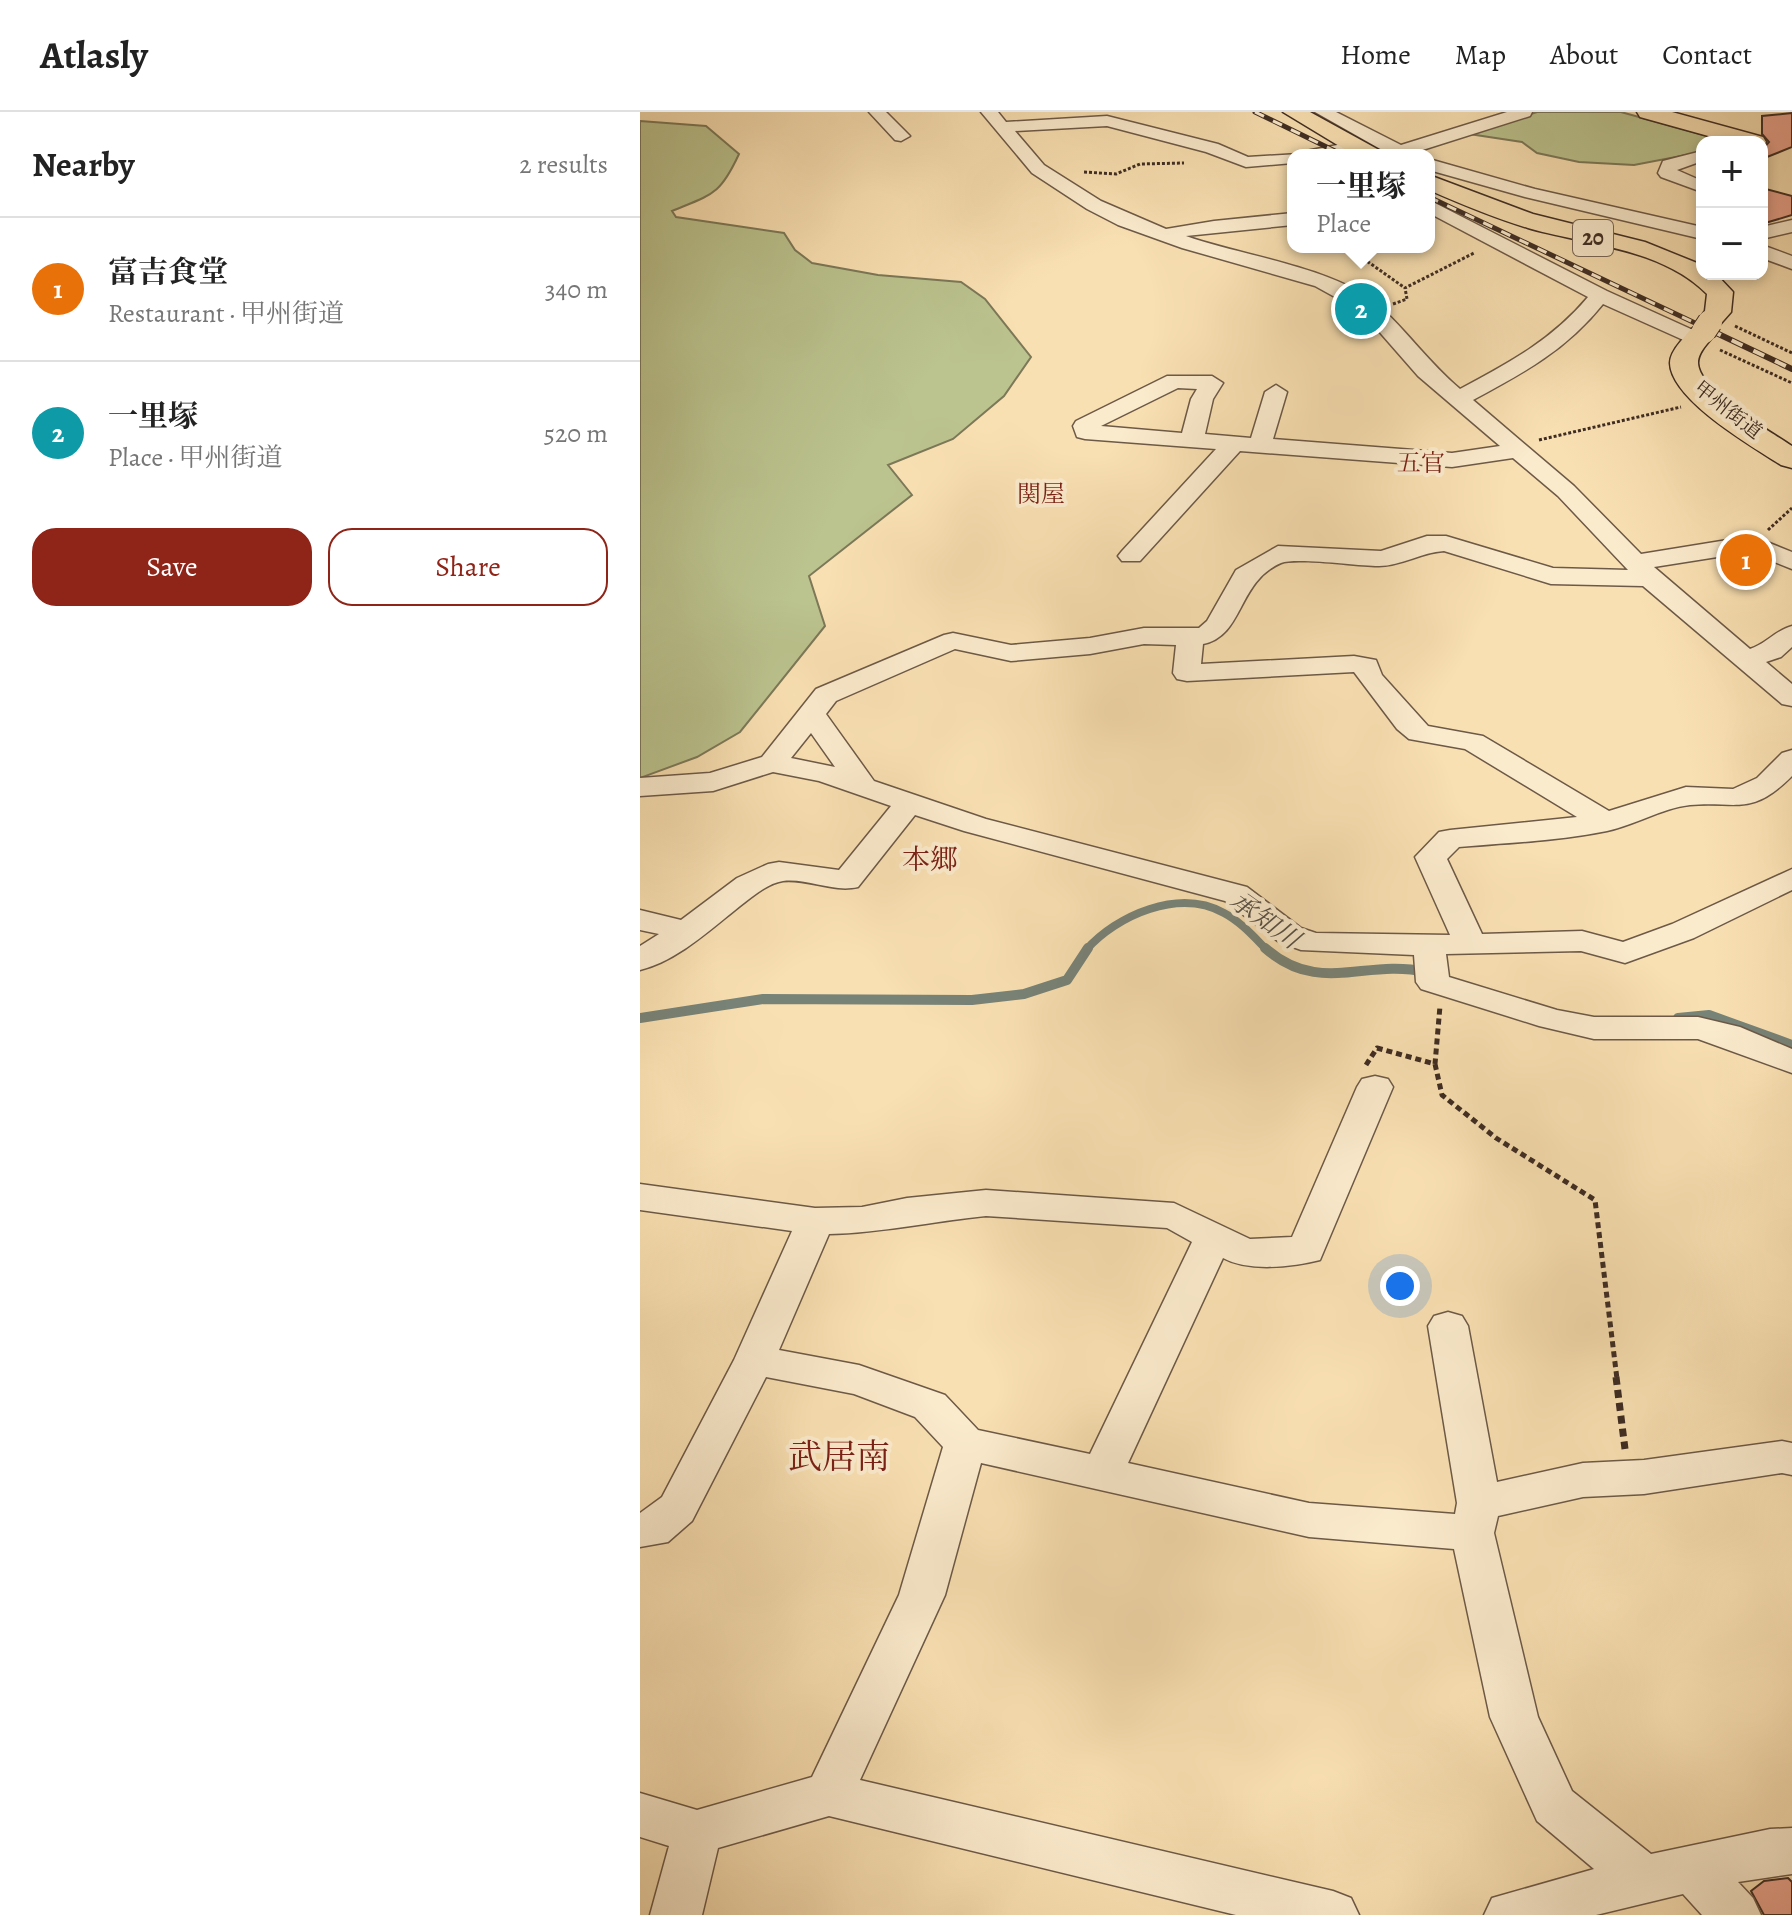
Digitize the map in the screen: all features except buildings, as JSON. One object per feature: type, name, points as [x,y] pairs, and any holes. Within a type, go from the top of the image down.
[{"type":"main road","points":[[1294,112],[1359,149]]},
{"type":"main road","points":[[1648,112],[1733,136]]},
{"type":"main road","name":"甲州街道","points":[[1435,184],[1515,216],[1667,259],[1702,275],[1720,292],[1718,312],[1687,352],[1684,372],[1709,400],[1792,459]]},
{"type":"street","points":[[877,112],[901,136]]},
{"type":"street","points":[[1323,112],[1393,149]]},
{"type":"street","points":[[1417,149],[1524,112]]},
{"type":"street","points":[[995,119],[1107,121],[1212,148],[1241,161],[1287,158]]},
{"type":"street","points":[[995,119],[1038,169],[1094,205],[1164,235],[1308,277],[1369,308],[1457,400],[1566,491],[1643,570],[1792,698]]},
{"type":"street","points":[[1696,158],[1669,165],[1667,173],[1696,185]]},
{"type":"street","points":[[1435,166],[1531,193],[1696,232]]},
{"type":"street","points":[[1435,209],[1600,295],[1704,331]]},
{"type":"street","points":[[1164,235],[1207,225],[1242,226],[1287,220]]},
{"type":"street","points":[[1768,234],[1792,226]]},
{"type":"street","points":[[1768,241],[1792,263]]},
{"type":"street","points":[[1457,400],[1534,358],[1573,328],[1600,295]]},
{"type":"street","points":[[1192,440],[1202,399],[1212,383],[1175,381],[1085,429],[1192,440],[1452,460],[1516,448]]},
{"type":"street","points":[[1260,445],[1276,392]]},
{"type":"street","points":[[1131,556],[1234,443]]},
{"type":"street","points":[[772,763],[826,695],[953,641],[1011,653],[1090,646],[1144,636],[1190,638],[1208,635],[1218,625],[1245,575],[1278,554],[1383,559],[1427,544],[1446,543],[1551,576],[1643,570],[1752,544],[1792,561]]},
{"type":"street","points":[[1747,659],[1771,651],[1792,634]]},
{"type":"street","points":[[1190,638],[1187,673],[1354,664],[1366,666],[1369,677],[1419,733],[1473,742],[1606,822]]},
{"type":"street","points":[[811,714],[864,787]]},
{"type":"street","points":[[1470,944],[1431,857],[1438,847],[1450,839],[1606,822],[1686,796],[1738,798],[1767,784],[1792,759]]},
{"type":"street","points":[[640,787],[713,782],[772,763],[826,774],[1070,852],[1236,894],[1290,935],[1313,943],[1434,968],[1551,1019],[1594,1028],[1698,1028],[1728,1035],[1792,1062]]},
{"type":"street","points":[[640,960],[687,931],[748,885],[779,871],[847,880],[909,803]]},
{"type":"street","points":[[1434,968],[1470,944],[1582,941],[1625,953],[1683,931],[1792,878]]},
{"type":"street","points":[[640,920],[687,931]]},
{"type":"street","points":[[640,1197],[815,1221],[862,1220],[907,1211],[986,1203],[1174,1216],[1244,1253],[1306,1250],[1375,1087]]},
{"type":"street","points":[[640,1530],[652,1530],[677,1509],[754,1360],[815,1221]]},
{"type":"street","points":[[1102,1473],[1213,1238]]},
{"type":"street","points":[[1448,1326],[1475,1518],[1514,1717],[1554,1806],[1643,1879]]},
{"type":"street","points":[[754,1360],[859,1380],[930,1406],[965,1443],[1309,1520],[1475,1518],[1583,1480],[1628,1478],[1782,1457],[1792,1459]]},
{"type":"street","points":[[829,1794],[922,1595],[965,1443]]},
{"type":"street","points":[[640,1815],[697,1832],[829,1794],[1333,1915]]},
{"type":"street","points":[[676,1915],[697,1832]]},
{"type":"street","points":[[1510,1915],[1643,1879],[1770,1852],[1792,1851]]},
{"type":"street","points":[[1693,1869],[1735,1915]]},
{"type":"path","points":[[1052,178],[1077,171],[1116,174],[1140,164],[1241,161]]},
{"type":"path","points":[[1405,288],[1498,242]]},
{"type":"path","points":[[1355,253],[1405,288],[1407,299],[1369,308]]},
{"type":"path","points":[[1704,331],[1744,330],[1792,353]]},
{"type":"path","points":[[1704,331],[1792,383]]},
{"type":"path","points":[[1516,448],[1709,400]]},
{"type":"path","points":[[1434,968],[1435,1064],[1442,1095],[1496,1138],[1595,1200],[1628,1478]]},
{"type":"path","points":[[1375,1087],[1363,1069],[1377,1048],[1435,1064]]},
{"type":"green space","points":[[1537,112],[1621,112],[1707,136],[1696,136],[1696,153],[1634,165],[1579,162],[1537,153],[1522,142],[1469,134]]},
{"type":"green space","points":[[640,121],[706,126],[739,154],[714,192],[672,211],[676,217],[784,233],[795,250],[812,263],[878,275],[961,282],[985,299],[1031,357],[1004,396],[953,439],[888,465],[912,495],[809,576],[825,626],[740,732],[697,757],[640,778]]},
{"type":"waterway","name":"承知川","points":[[1088,948],[1131,916],[1169,904],[1188,903],[1224,913],[1265,948]]},
{"type":"waterway","name":"承知川","points":[[640,1018],[763,999],[972,1000],[1024,994],[1067,980],[1088,948]]},
{"type":"waterway","name":"承知川","points":[[1265,948],[1285,962],[1324,973],[1382,969],[1426,972]]},
{"type":"waterway","name":"承知川","points":[[1678,1018],[1709,1015],[1792,1045]]},
{"type":"railway","points":[[1255,112],[1331,149]]},
{"type":"railway","points":[[1435,200],[1714,332]]},
{"type":"railway","points":[[1710,330],[1792,369]]},
{"type":"place","name":"一里塚","points":[[1361,309]]},
{"type":"place","name":"富吉食堂","points":[[1746,560]]},
{"type":"district","name":"五官","points":[[1421,463]]},
{"type":"district","name":"関屋","points":[[1041,494]]},
{"type":"district","name":"本郷","points":[[930,860]]},
{"type":"district","name":"武居南","points":[[839,1456]]}]
